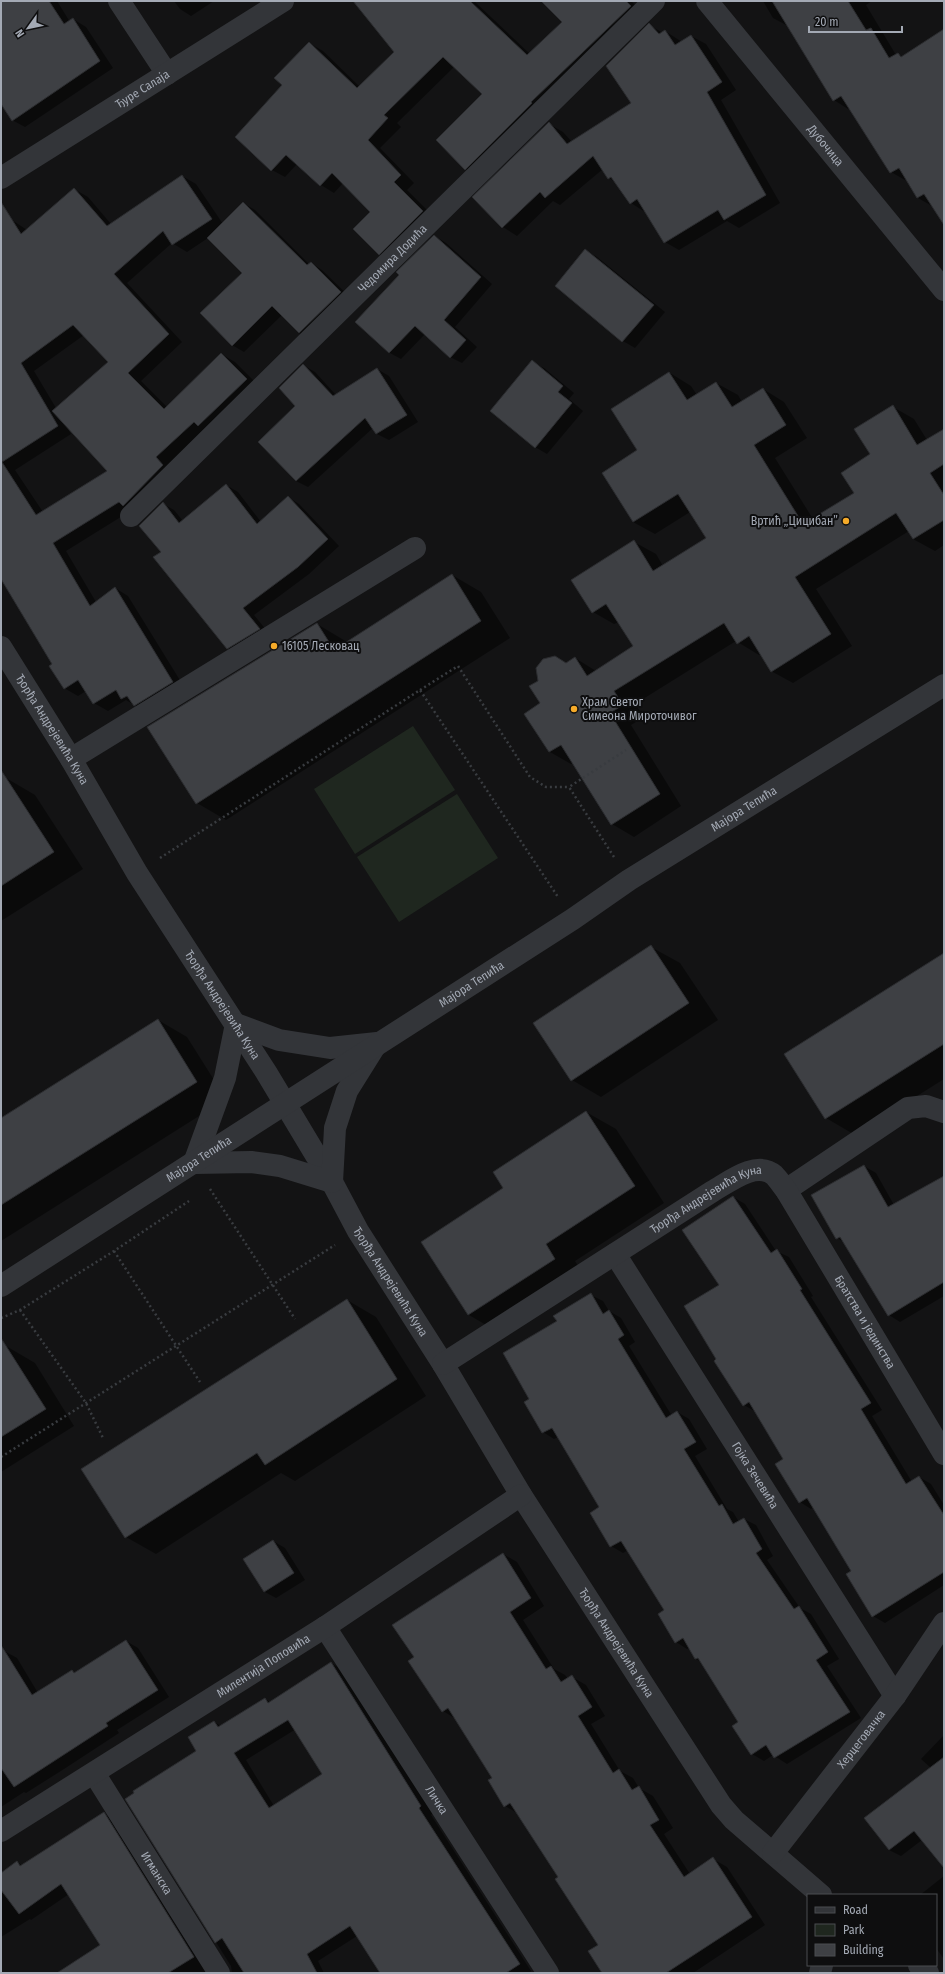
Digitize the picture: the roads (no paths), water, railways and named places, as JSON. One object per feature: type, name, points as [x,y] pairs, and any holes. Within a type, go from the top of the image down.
[{"type":"street","points":[[119,1],[167,74]]},
{"type":"street","name":"Ђуре Салаја","points":[[1,178],[283,1]]},
{"type":"street","name":"Чедомира Додића","points":[[131,516],[654,1]]},
{"type":"street","name":"Дубочица","points":[[707,1],[944,290]]},
{"type":"street","points":[[70,759],[415,548]]},
{"type":"street","name":"Ђорђа Андрејевића Куна","points":[[1,647],[70,759],[136,874],[236,1024],[332,1182],[358,1231],[443,1364],[521,1495],[721,1805],[734,1820],[819,1894]]},
{"type":"street","name":"Мајора Тепића","points":[[1,1286],[572,919],[629,880],[944,685]]},
{"type":"street","points":[[236,1024],[279,1040],[330,1048],[377,1043],[347,1090],[335,1128],[332,1182],[280,1166],[251,1162],[194,1163],[225,1078],[236,1024]]},
{"type":"street","points":[[786,1190],[908,1108],[926,1106],[944,1112]]},
{"type":"street","name":"Ђорђа Андрејевића Куна","points":[[443,1364],[740,1175],[759,1170],[773,1174],[786,1190]]},
{"type":"street","name":"Братства и јединства","points":[[786,1190],[944,1454]]},
{"type":"street","name":"Гојка Зечевића","points":[[615,1254],[895,1696]]},
{"type":"street","name":"Милентија Поповића","points":[[1,1831],[325,1627],[521,1495]]},
{"type":"street","name":"Херцеговачка","points":[[773,1853],[895,1696],[944,1623]]},
{"type":"street","name":"Личка","points":[[325,1627],[548,1973]]},
{"type":"street","name":"Игманска","points":[[94,1773],[219,1973]]},
{"type":"street","points":[[919,1966],[928,1973]]},
{"type":"place","name":"Вртић „Цицибан”","points":[[846,521]]},
{"type":"place","name":"16105 Лесковац","points":[[274,646]]},
{"type":"place","name":"Храм Светог Симеона Мироточивог","points":[[574,709]]}]
